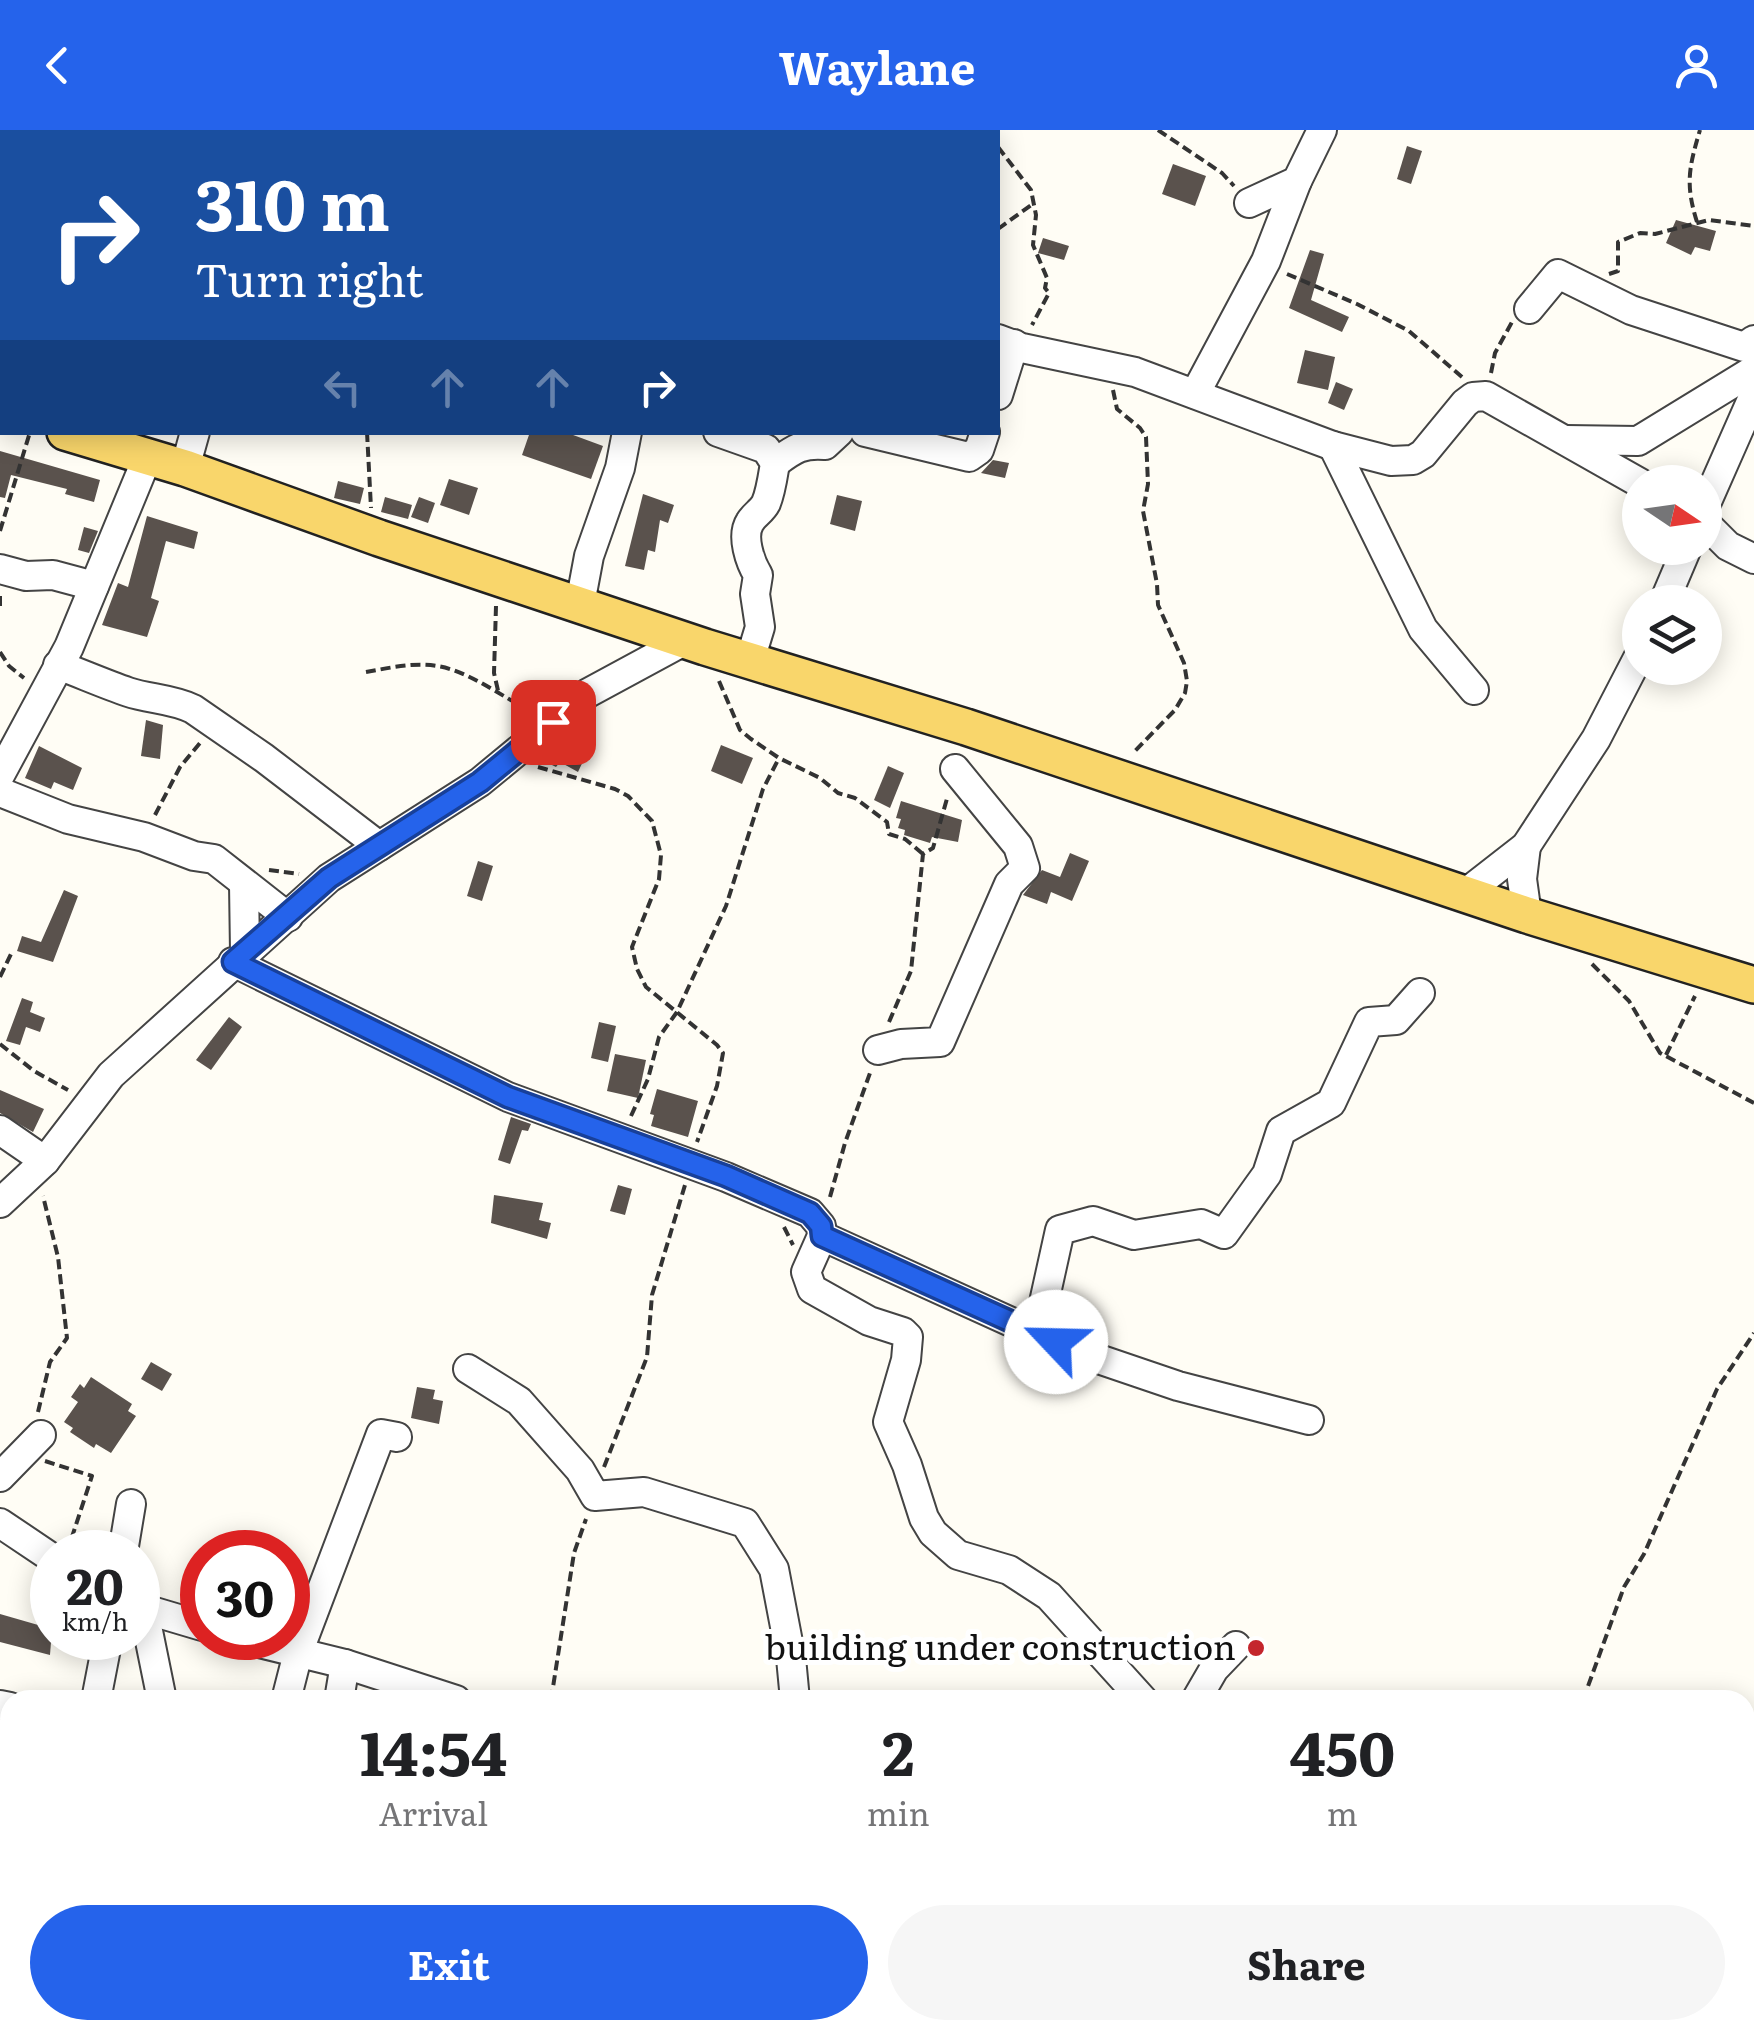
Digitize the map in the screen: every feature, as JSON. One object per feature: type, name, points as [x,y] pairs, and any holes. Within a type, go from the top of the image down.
[{"type":"main road","points":[[87,436],[695,644],[1754,985]]},
{"type":"street","points":[[1195,394],[1266,261],[1322,130]]},
{"type":"street","points":[[1249,203],[1297,181]]},
{"type":"street","points":[[1529,309],[1558,274],[1631,310],[1744,347],[1754,340]]},
{"type":"street","points":[[1000,386],[1011,344],[1113,365],[1334,446],[1391,462],[1414,460],[1423,454],[1465,402],[1486,396],[1622,473]]},
{"type":"street","points":[[1562,440],[1638,441],[1754,370]]},
{"type":"street","points":[[1722,468],[1754,396]]},
{"type":"street","points":[[186,468],[194,435]]},
{"type":"street","points":[[580,604],[589,556],[620,468],[626,435]]},
{"type":"street","points":[[726,435],[766,449],[775,462]]},
{"type":"street","points":[[750,660],[760,618],[755,594],[758,576],[745,540],[747,526],[768,498],[775,462],[789,449],[826,445],[835,435]]},
{"type":"street","points":[[877,435],[969,457],[979,450],[983,435]]},
{"type":"street","points":[[1334,446],[1423,630],[1474,690]]},
{"type":"street","points":[[0,775],[58,665],[148,456]]},
{"type":"street","points":[[1722,540],[1754,559]]},
{"type":"street","points":[[0,570],[26,576],[52,575],[94,586]]},
{"type":"street","points":[[0,1203],[45,1161],[111,1075],[329,878],[438,810],[588,694],[695,644]]},
{"type":"street","points":[[58,665],[130,693],[180,703],[216,724],[378,846]]},
{"type":"street","points":[[1466,892],[1526,846],[1596,740],[1624,685]]},
{"type":"street","points":[[878,1050],[901,1044],[940,1042],[1009,884],[1025,868],[1018,846],[955,769]]},
{"type":"street","points":[[0,792],[68,819],[214,859],[288,916]]},
{"type":"street","points":[[1526,846],[1522,879],[1527,915]]},
{"type":"street","points":[[234,876],[239,957]]},
{"type":"street","points":[[239,957],[508,1097],[691,1164],[810,1213],[821,1231],[1075,1351],[1178,1386],[1310,1420]]},
{"type":"street","points":[[1037,1334],[1060,1230],[1093,1221],[1134,1235],[1201,1224],[1224,1234],[1266,1174],[1281,1131],[1331,1102],[1369,1022],[1396,1020],[1420,994]]},
{"type":"street","points":[[0,1130],[45,1161]]},
{"type":"street","points":[[821,1231],[806,1272],[812,1289],[869,1321],[908,1337],[908,1351],[888,1422],[932,1533],[958,1555],[1009,1570],[1049,1596],[1135,1690]]},
{"type":"street","points":[[468,1370],[519,1401],[580,1470],[594,1496],[644,1492],[745,1523],[774,1570],[793,1690]]},
{"type":"street","points":[[310,1620],[381,1434],[397,1438]]},
{"type":"street","points":[[0,1477],[41,1435]]},
{"type":"street","points":[[127,1530],[131,1504]]},
{"type":"street","points":[[0,1523],[30,1543]]},
{"type":"street","points":[[1202,1690],[1214,1669],[1236,1646]]},
{"type":"street","points":[[310,1655],[425,1690]]},
{"type":"street","points":[[98,1690],[104,1660]]},
{"type":"street","points":[[154,1660],[160,1690]]},
{"type":"street","points":[[288,1690],[296,1660]]},
{"type":"street","points":[[340,1690],[346,1664]]},
{"type":"path","points":[[1158,130],[1222,173],[1249,203]]},
{"type":"path","points":[[1697,222],[1687,186],[1700,130]]},
{"type":"path","points":[[1000,150],[1031,190],[1033,246],[1047,278],[1045,288],[1049,294],[1011,344]]},
{"type":"path","points":[[1000,228],[1034,203]]},
{"type":"path","points":[[1266,261],[1294,279],[1357,304],[1410,332],[1486,396]]},
{"type":"path","points":[[1111,776],[1175,710],[1188,680],[1158,605],[1158,584],[1143,511],[1148,484],[1146,437],[1117,409],[1113,365]]},
{"type":"path","points":[[0,531],[29,435]]},
{"type":"path","points":[[367,435],[370,503],[379,538]]},
{"type":"path","points":[[498,579],[494,673],[499,695]]},
{"type":"path","points":[[0,596],[0,607]]},
{"type":"path","points":[[695,644],[740,730],[778,758],[820,778],[838,794],[855,798],[887,822],[889,834],[905,839],[923,854]]},
{"type":"path","points":[[0,652],[9,666],[45,691]]},
{"type":"path","points":[[366,672],[416,664],[453,670],[553,722]]},
{"type":"path","points":[[144,837],[180,767],[216,724]]},
{"type":"path","points":[[511,756],[628,796],[652,822],[660,855],[659,880],[632,948],[639,976],[646,987],[723,1053],[717,1086],[652,1295],[648,1357],[574,1553],[553,1690]]},
{"type":"path","points":[[625,1140],[631,1111],[648,1079],[659,1038],[678,1012],[726,906],[778,758]]},
{"type":"path","points":[[923,854],[933,848],[955,769]]},
{"type":"path","points":[[821,1231],[844,1143],[911,971],[923,854]]},
{"type":"path","points":[[234,876],[329,878]]},
{"type":"path","points":[[1573,929],[1588,960],[1618,987],[1649,1038],[1666,1057],[1754,1103]]},
{"type":"path","points":[[0,977],[12,952]]},
{"type":"path","points":[[1666,1057],[1691,1001],[1712,972]]},
{"type":"path","points":[[0,1044],[34,1071],[90,1102]]},
{"type":"path","points":[[45,1161],[44,1202],[58,1257],[67,1338],[50,1362],[37,1415],[46,1463],[92,1476],[75,1530]]},
{"type":"path","points":[[769,1196],[806,1272]]},
{"type":"path","points":[[1587,1690],[1624,1587],[1644,1554],[1718,1388],[1754,1333]]},
{"type":"building","points":[[1407,146],[1422,151],[1411,184],[1397,179]]},
{"type":"building","points":[[1173,164],[1206,176],[1195,206],[1162,194]]},
{"type":"building","points":[[1676,220],[1716,231],[1710,251],[1695,247],[1691,255],[1666,243]]},
{"type":"building","points":[[1043,238],[1069,246],[1064,260],[1038,253]]},
{"type":"building","points":[[1310,250],[1324,254],[1311,300],[1349,317],[1342,332],[1289,308]]},
{"type":"building","points":[[1305,350],[1335,357],[1328,390],[1297,383]]},
{"type":"building","points":[[1336,382],[1353,389],[1344,410],[1328,403]]},
{"type":"building","points":[[529,435],[573,435],[603,446],[591,479],[522,455]]},
{"type":"building","points":[[0,451],[100,480],[94,502],[65,494],[67,489],[11,475],[5,498],[0,497]]},
{"type":"building","points":[[993,460],[1009,463],[1005,478],[981,473]]},
{"type":"building","points":[[449,479],[478,488],[469,515],[440,505]]},
{"type":"building","points":[[338,481],[364,488],[360,504],[334,498]]},
{"type":"building","points":[[643,494],[674,505],[668,523],[660,520],[655,552],[648,550],[644,570],[625,566]]},
{"type":"building","points":[[837,495],[862,501],[855,531],[830,524]]},
{"type":"building","points":[[385,497],[412,505],[408,519],[381,512]]},
{"type":"building","points":[[419,497],[435,503],[428,523],[411,517]]},
{"type":"building","points":[[147,516],[198,532],[194,549],[166,541],[151,598],[159,601],[147,637],[102,625],[118,583],[128,587]]},
{"type":"building","points":[[84,527],[98,531],[89,553],[78,550]]},
{"type":"building","points":[[146,720],[163,725],[160,759],[141,756]]},
{"type":"building","points":[[556,742],[585,757],[578,772],[560,762],[556,767],[544,761]]},
{"type":"building","points":[[721,745],[753,758],[742,784],[711,771]]},
{"type":"building","points":[[39,746],[82,768],[73,790],[54,782],[51,789],[25,778]]},
{"type":"building","points":[[888,766],[904,773],[890,808],[874,800]]},
{"type":"building","points":[[901,801],[962,820],[958,842],[932,837],[930,843],[904,835],[905,830],[898,828],[901,819],[896,818]]},
{"type":"building","points":[[1070,853],[1089,861],[1072,901],[1051,892],[1047,904],[1023,895],[1042,870],[1060,877]]},
{"type":"building","points":[[478,861],[493,866],[482,901],[467,896]]},
{"type":"building","points":[[64,890],[78,896],[53,962],[17,951],[22,936],[41,942]]},
{"type":"building","points":[[22,998],[33,1002],[30,1012],[45,1018],[40,1032],[26,1027],[20,1045],[6,1041]]},
{"type":"building","points":[[229,1017],[242,1027],[211,1070],[196,1060]]},
{"type":"building","points":[[599,1022],[616,1026],[608,1062],[591,1058]]},
{"type":"building","points":[[615,1054],[646,1060],[638,1098],[607,1091]]},
{"type":"building","points":[[657,1089],[698,1101],[688,1137],[651,1126]]},
{"type":"building","points":[[0,1090],[44,1109],[33,1132],[0,1113]]},
{"type":"building","points":[[511,1117],[531,1124],[528,1131],[522,1130],[510,1164],[498,1160]]},
{"type":"building","points":[[618,1185],[632,1189],[625,1215],[610,1211]]},
{"type":"building","points":[[494,1195],[543,1203],[539,1220],[551,1223],[547,1239],[491,1223]]},
{"type":"building","points":[[151,1362],[172,1374],[162,1391],[141,1379]]},
{"type":"building","points":[[91,1377],[132,1404],[128,1411],[136,1416],[111,1453],[96,1444],[94,1448],[70,1432],[73,1428],[64,1422],[78,1402],[71,1397]]},
{"type":"building","points":[[417,1387],[435,1390],[433,1399],[443,1401],[439,1424],[411,1418]]},
{"type":"building","points":[[0,1614],[30,1623],[30,1650],[0,1642]]},
{"type":"place","name":"building under construction","points":[[1256,1648]]},
{"type":"route","points":[[553,722],[480,782],[329,878],[233,962],[508,1097],[726,1176],[810,1213],[821,1226],[822,1236],[1056,1342]]}]
